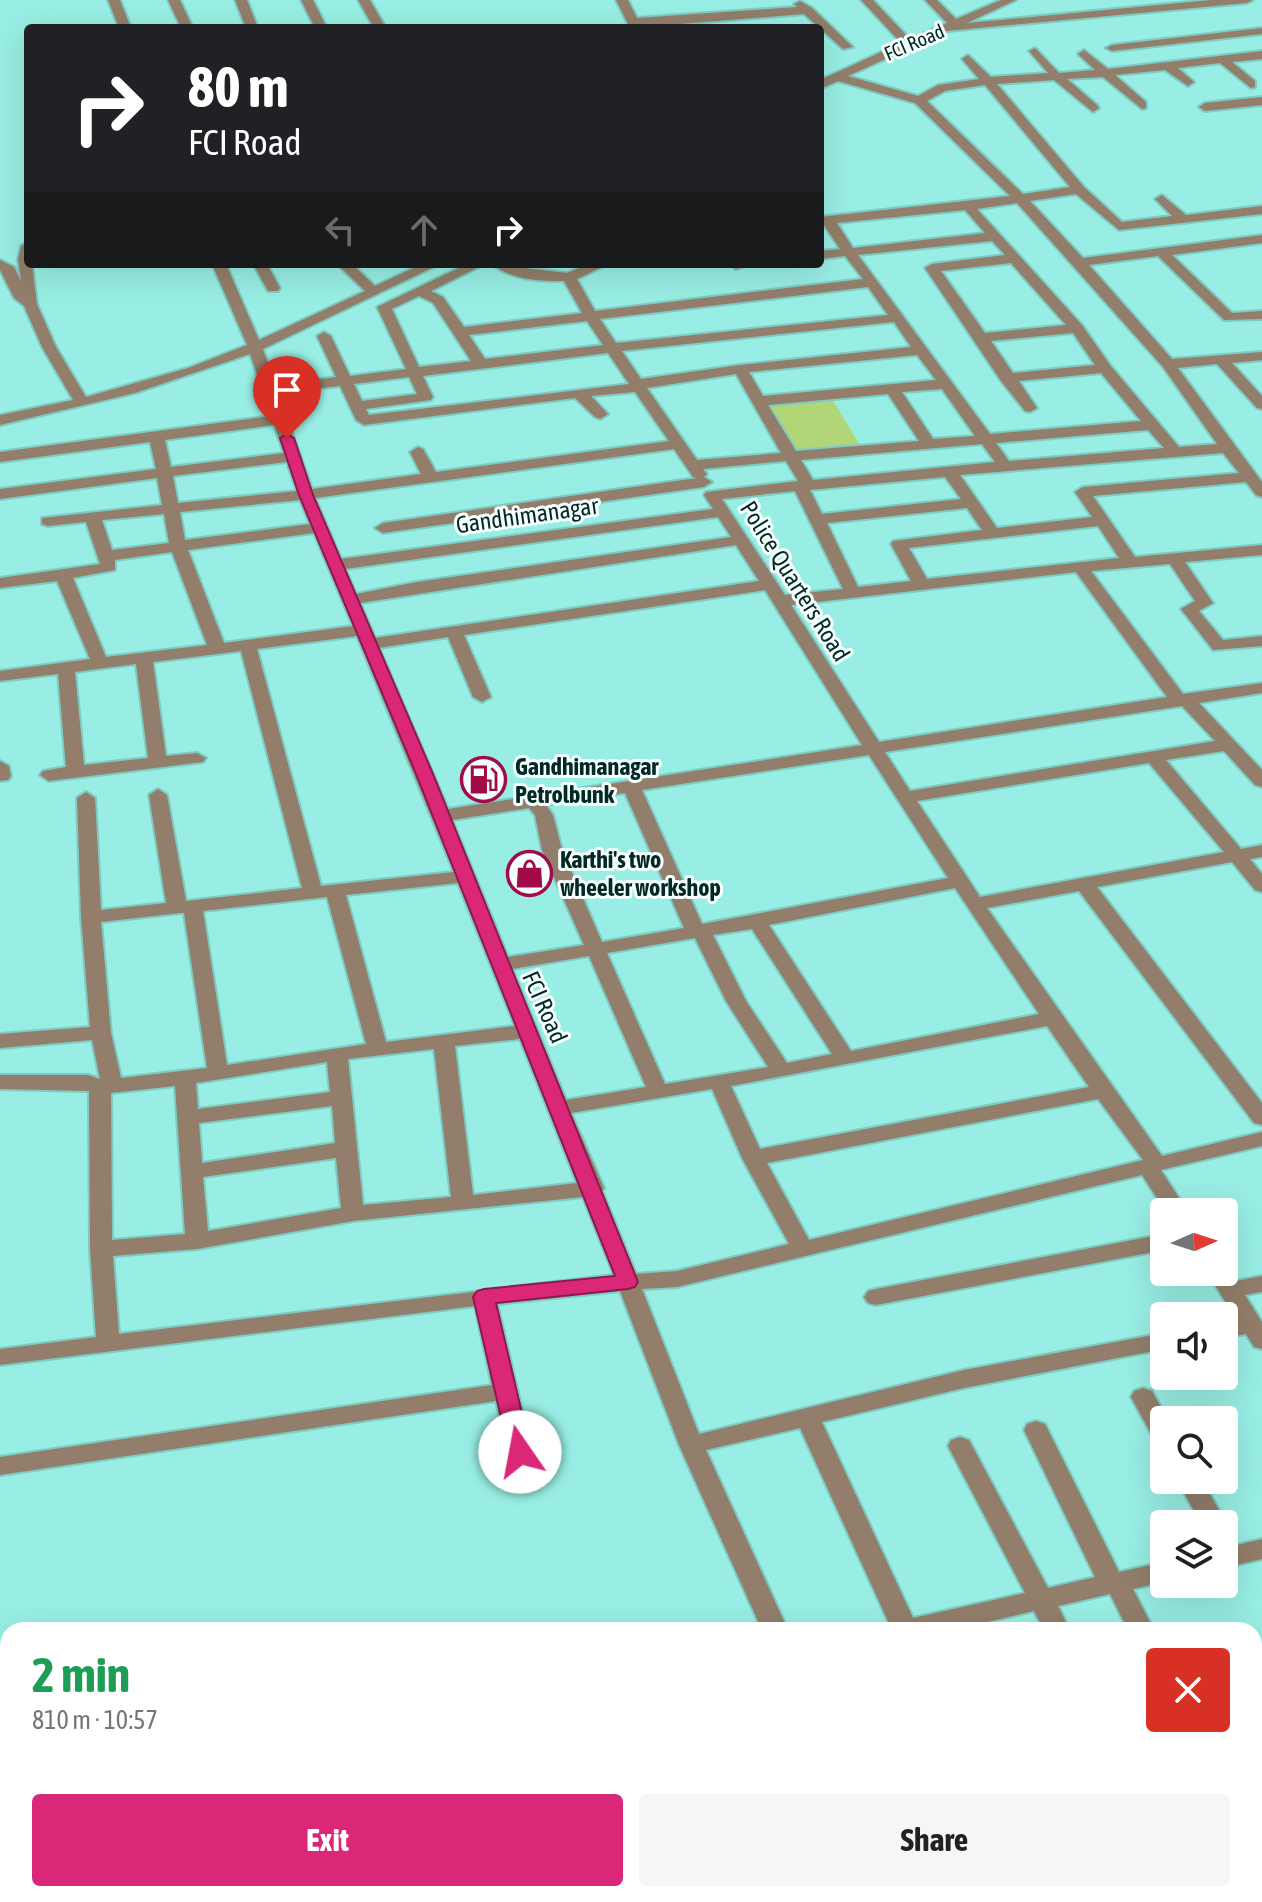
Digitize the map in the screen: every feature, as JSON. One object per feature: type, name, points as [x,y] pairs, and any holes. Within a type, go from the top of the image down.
[{"type":"street","points":[[114,0],[123,24]]},
{"type":"street","points":[[174,0],[185,24]]},
{"type":"street","points":[[241,0],[250,24]]},
{"type":"street","points":[[307,0],[319,24]]},
{"type":"street","points":[[364,0],[378,24]]},
{"type":"street","points":[[622,0],[634,24]]},
{"type":"street","points":[[867,0],[909,44]]},
{"type":"street","points":[[931,0],[950,26],[1247,0]]},
{"type":"street","name":"FCI Road","points":[[824,83],[1010,0]]},
{"type":"street","points":[[798,2],[818,24]]},
{"type":"street","points":[[646,24],[808,10]]},
{"type":"street","points":[[824,31],[847,47],[862,64]]},
{"type":"street","points":[[1112,48],[1262,31]]},
{"type":"street","points":[[833,48],[847,47]]},
{"type":"street","points":[[1035,51],[1056,76],[1093,108]]},
{"type":"street","points":[[1084,54],[1142,105]]},
{"type":"street","points":[[919,100],[942,88],[988,81],[1106,73],[1262,55]]},
{"type":"street","points":[[968,59],[1079,190],[1119,226],[1262,210]]},
{"type":"street","points":[[1222,59],[1251,84]]},
{"type":"street","points":[[1168,66],[1188,82]]},
{"type":"street","points":[[839,77],[919,100],[1021,198],[1082,262],[1168,364],[1248,477],[1262,492]]},
{"type":"street","points":[[1205,107],[1262,101]]},
{"type":"street","points":[[824,221],[968,206],[1079,190]]},
{"type":"street","points":[[1162,199],[1183,219]]},
{"type":"street","points":[[968,206],[1077,328],[1150,425],[1175,452]]},
{"type":"street","points":[[824,221],[1005,466]]},
{"type":"street","points":[[824,255],[998,236]]},
{"type":"street","points":[[1082,262],[1262,239]]},
{"type":"street","points":[[1161,252],[1229,317],[1262,315]]},
{"type":"street","points":[[1017,258],[932,268],[982,338],[982,344],[1030,408]]},
{"type":"street","points":[[0,264],[9,270],[21,298],[30,304]]},
{"type":"street","points":[[27,268],[30,304],[49,347],[82,403]]},
{"type":"street","name":"FCI Road","points":[[221,268],[255,347],[306,495],[593,1188],[691,1445],[771,1622]]},
{"type":"street","points":[[262,268],[273,288]]},
{"type":"street","points":[[347,268],[372,299],[426,397],[358,406]]},
{"type":"street","points":[[0,420],[82,403],[197,372],[372,299],[420,268]]},
{"type":"street","points":[[372,299],[420,291],[469,268]]},
{"type":"street","points":[[506,268],[538,277],[569,277],[591,268]]},
{"type":"street","points":[[383,528],[708,489],[591,317],[569,277]]},
{"type":"street","points":[[460,332],[872,282]]},
{"type":"street","points":[[420,291],[438,300],[480,363]]},
{"type":"street","points":[[269,390],[480,363],[896,318]]},
{"type":"street","points":[[982,338],[1077,328]]},
{"type":"street","points":[[324,336],[348,380],[364,420],[639,386],[740,369],[920,350]]},
{"type":"street","points":[[1168,364],[1262,356]]},
{"type":"street","points":[[1222,361],[1262,405]]},
{"type":"street","points":[[1006,378],[1105,368]]},
{"type":"street","points":[[740,369],[790,455],[853,593]]},
{"type":"street","points":[[1244,384],[1262,382]]},
{"type":"street","points":[[759,401],[945,384]]},
{"type":"street","points":[[892,389],[928,443]]},
{"type":"street","points":[[579,393],[600,414]]},
{"type":"street","points":[[0,457],[279,420]]},
{"type":"street","points":[[693,465],[1150,425]]},
{"type":"street","points":[[157,436],[178,545],[218,650]]},
{"type":"street","points":[[48,521],[306,495],[679,444]]},
{"type":"street","name":"Police Quarters Road","points":[[708,489],[804,485],[1227,448]]},
{"type":"street","points":[[418,452],[431,477]]},
{"type":"street","points":[[0,494],[294,456]]},
{"type":"street","points":[[1067,460],[1083,492],[1130,562]]},
{"type":"street","points":[[949,471],[992,533]]},
{"type":"street","points":[[1083,492],[1248,477]]},
{"type":"street","name":"Police Quarters Road","points":[[708,489],[960,881],[1152,1165],[1170,1198]]},
{"type":"street","points":[[817,519],[971,503]]},
{"type":"street","name":"Gandhimanagar","points":[[337,565],[723,512]]},
{"type":"street","points":[[881,512],[922,585]]},
{"type":"street","points":[[0,583],[109,567],[93,518]]},
{"type":"street","points":[[899,544],[1102,521]]},
{"type":"street","points":[[106,556],[321,527]]},
{"type":"street","points":[[350,600],[417,587],[740,540]]},
{"type":"street","points":[[778,601],[1262,550]]},
{"type":"street","points":[[1174,558],[1205,603],[1189,609],[1219,646],[1262,641]]},
{"type":"street","points":[[1080,567],[1182,700],[1262,781]]},
{"type":"street","points":[[63,575],[101,665]]},
{"type":"street","points":[[0,676],[248,646],[454,631],[768,585]]},
{"type":"street","points":[[454,631],[482,697]]},
{"type":"street","points":[[248,646],[313,893]]},
{"type":"street","points":[[144,660],[158,763]]},
{"type":"street","points":[[66,670],[76,772]]},
{"type":"street","points":[[441,816],[1262,688]]},
{"type":"street","points":[[905,797],[1225,745]]},
{"type":"street","points":[[1154,757],[1262,886]]},
{"type":"street","points":[[49,775],[197,758]]},
{"type":"street","points":[[631,786],[698,931],[736,1001],[781,1071]]},
{"type":"street","points":[[158,795],[185,907],[218,1073]]},
{"type":"street","points":[[86,798],[91,917],[106,1086],[101,1249],[108,1342]]},
{"type":"street","points":[[534,801],[544,815],[552,850],[659,1093]]},
{"type":"street","points":[[976,904],[1262,851]]},
{"type":"street","points":[[91,917],[466,876]]},
{"type":"street","points":[[499,965],[757,922],[960,881]]},
{"type":"street","points":[[1084,884],[1262,1118]]},
{"type":"street","points":[[335,890],[378,1050]]},
{"type":"street","points":[[757,922],[846,1059]]},
{"type":"street","points":[[560,1108],[781,1071],[1053,1018]]},
{"type":"street","points":[[0,1082],[88,1082],[106,1086],[529,1031]]},
{"type":"street","points":[[0,1041],[101,1033]]},
{"type":"street","points":[[444,1042],[463,1204]]},
{"type":"street","points":[[337,1054],[353,1213]]},
{"type":"street","points":[[185,1078],[197,1241]]},
{"type":"street","points":[[719,1082],[753,1158],[803,1249]]},
{"type":"street","points":[[753,1158],[1102,1091]]},
{"type":"street","points":[[188,1117],[341,1098]]},
{"type":"street","points":[[0,1357],[484,1297],[677,1279],[1262,1139]]},
{"type":"street","points":[[191,1172],[346,1149]]},
{"type":"street","points":[[101,1249],[197,1241],[353,1213],[463,1204],[593,1188]]},
{"type":"street","points":[[876,1297],[1150,1245]]},
{"type":"street","points":[[1238,1282],[1262,1284]]},
{"type":"street","points":[[1227,1286],[1257,1333]]},
{"type":"street","points":[[484,1297],[520,1452]]},
{"type":"street","points":[[691,1445],[964,1379],[1150,1344]]},
{"type":"street","points":[[0,1466],[508,1391]]},
{"type":"street","points":[[1143,1397],[1150,1410]]},
{"type":"street","points":[[808,1418],[902,1622]]},
{"type":"street","points":[[1036,1430],[1136,1622]]},
{"type":"street","points":[[960,1446],[1053,1622]]},
{"type":"street","points":[[1238,1551],[1262,1549]]},
{"type":"street","points":[[940,1622],[1150,1575]]},
{"type":"green space","points":[[831,397],[861,447],[793,453],[763,402]]},
{"type":"place","name":"Gandhimanagar Petrolbunk","points":[[484,780]]},
{"type":"place","name":"Karthi's two wheeler workshop","points":[[529,873]]},
{"type":"route","points":[[287,438],[306,495],[466,876],[628,1282],[484,1297],[520,1452]]}]
